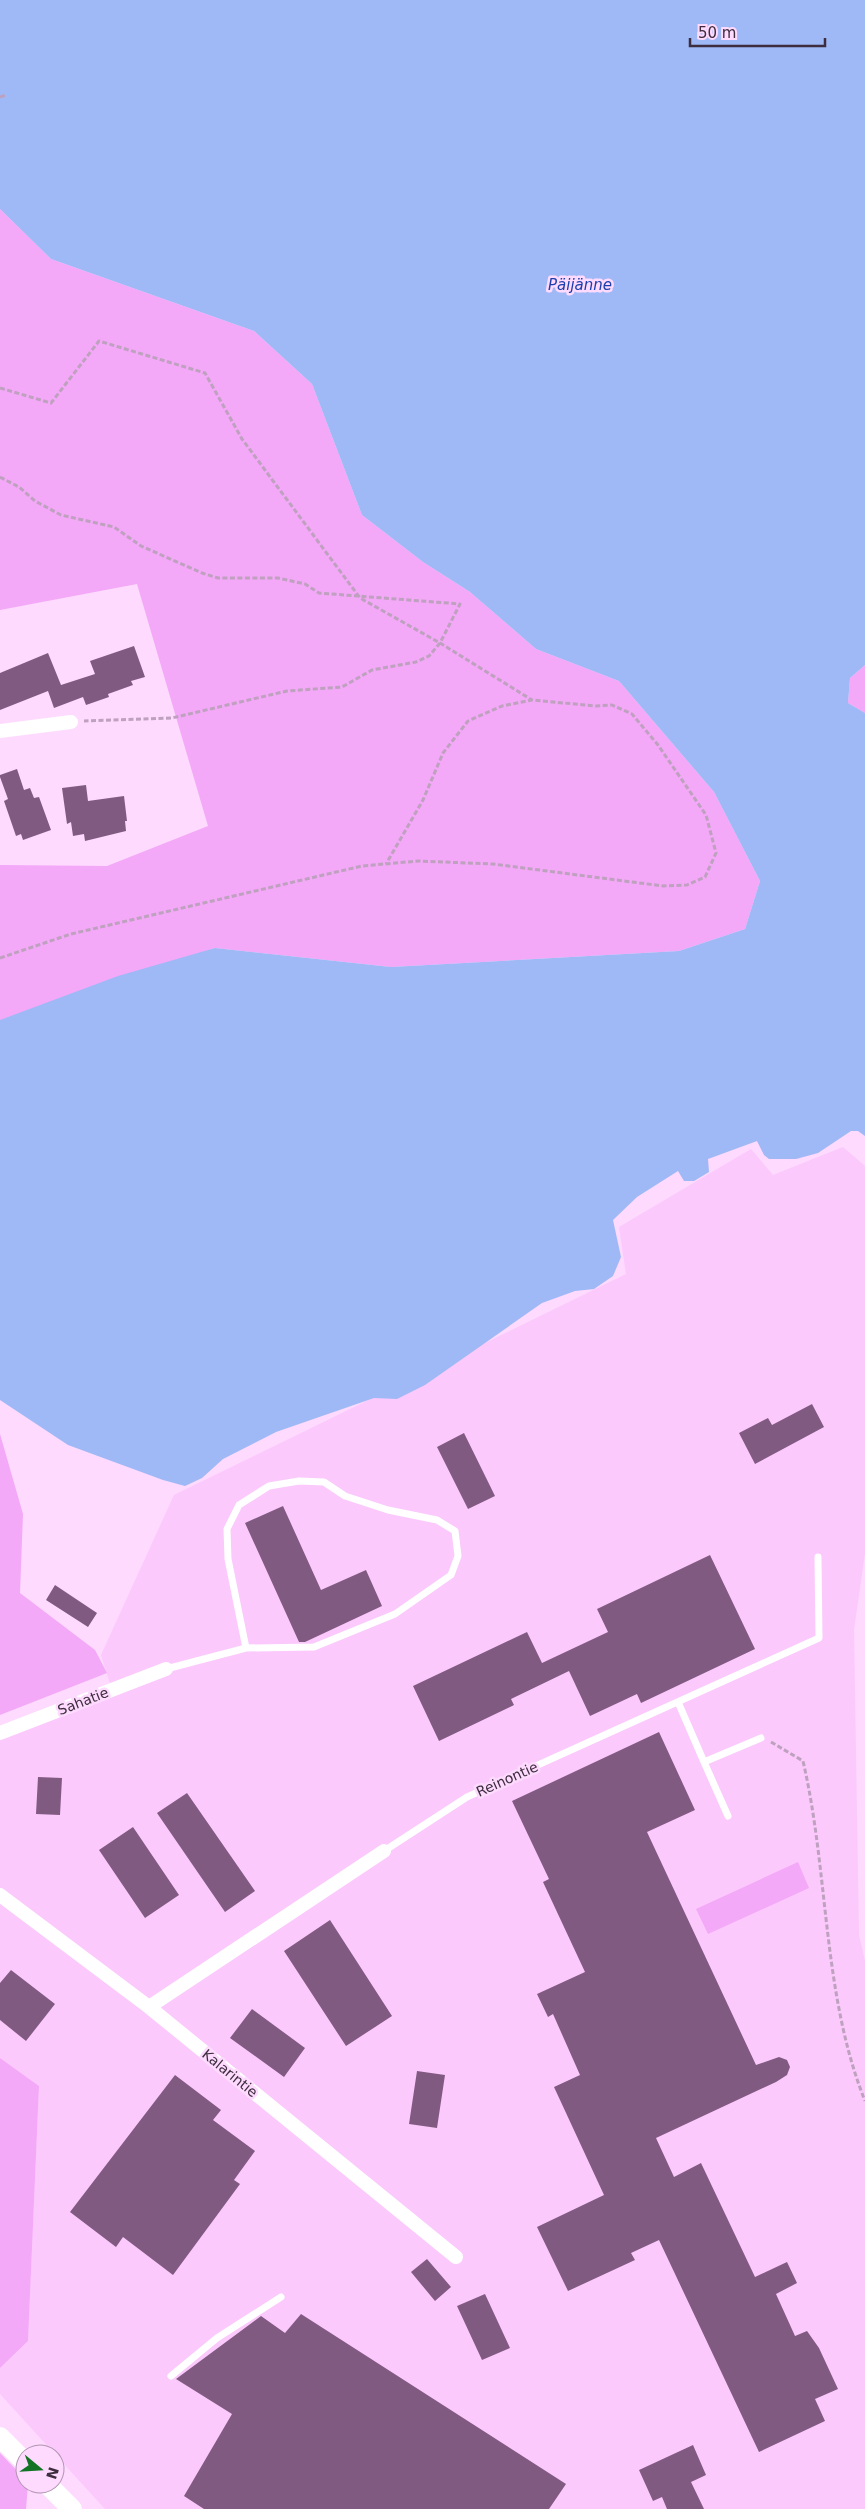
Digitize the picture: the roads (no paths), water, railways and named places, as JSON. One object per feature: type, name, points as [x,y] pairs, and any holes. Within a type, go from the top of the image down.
[{"type":"street","points":[[0,731],[71,722]]},
{"type":"street","name":"Sahatie","points":[[0,1733],[166,1669]]},
{"type":"street","name":"Reinontie","points":[[149,2007],[384,1851]]},
{"type":"street","name":"Kalarintie","points":[[0,1894],[149,2007],[456,2257]]},
{"type":"street","points":[[0,2436],[15,2452]]},
{"type":"street","points":[[57,2494],[72,2509]]},
{"type":"lane","points":[[166,1669],[246,1648],[314,1647],[395,1614],[451,1575],[458,1556],[455,1531],[437,1520],[388,1510],[345,1496],[324,1482],[299,1481],[268,1486],[239,1505],[227,1529],[228,1559],[246,1648]]},
{"type":"lane","name":"Reinontie","points":[[384,1851],[467,1797],[820,1638],[818,1557]]},
{"type":"lane","points":[[678,1702],[728,1816]]},
{"type":"lane","points":[[704,1762],[762,1738]]},
{"type":"lane","points":[[171,2376],[217,2338],[281,2296]]},
{"type":"water","name":"Päijänne","points":[[0,0],[865,0],[865,665],[850,678],[848,703],[865,713],[865,1136],[858,1131],[851,1131],[818,1153],[796,1159],[769,1159],[764,1155],[757,1141],[708,1159],[709,1172],[694,1181],[684,1181],[678,1171],[637,1197],[613,1220],[621,1257],[613,1276],[594,1289],[575,1291],[542,1303],[425,1385],[397,1399],[374,1398],[276,1432],[223,1459],[202,1478],[185,1486],[163,1480],[68,1445],[0,1400],[0,1020],[118,976],[215,948],[391,967],[679,951],[745,929],[760,881],[714,792],[619,681],[536,649],[470,592],[423,562],[362,515],[312,384],[254,331],[51,259],[0,209]]}]
